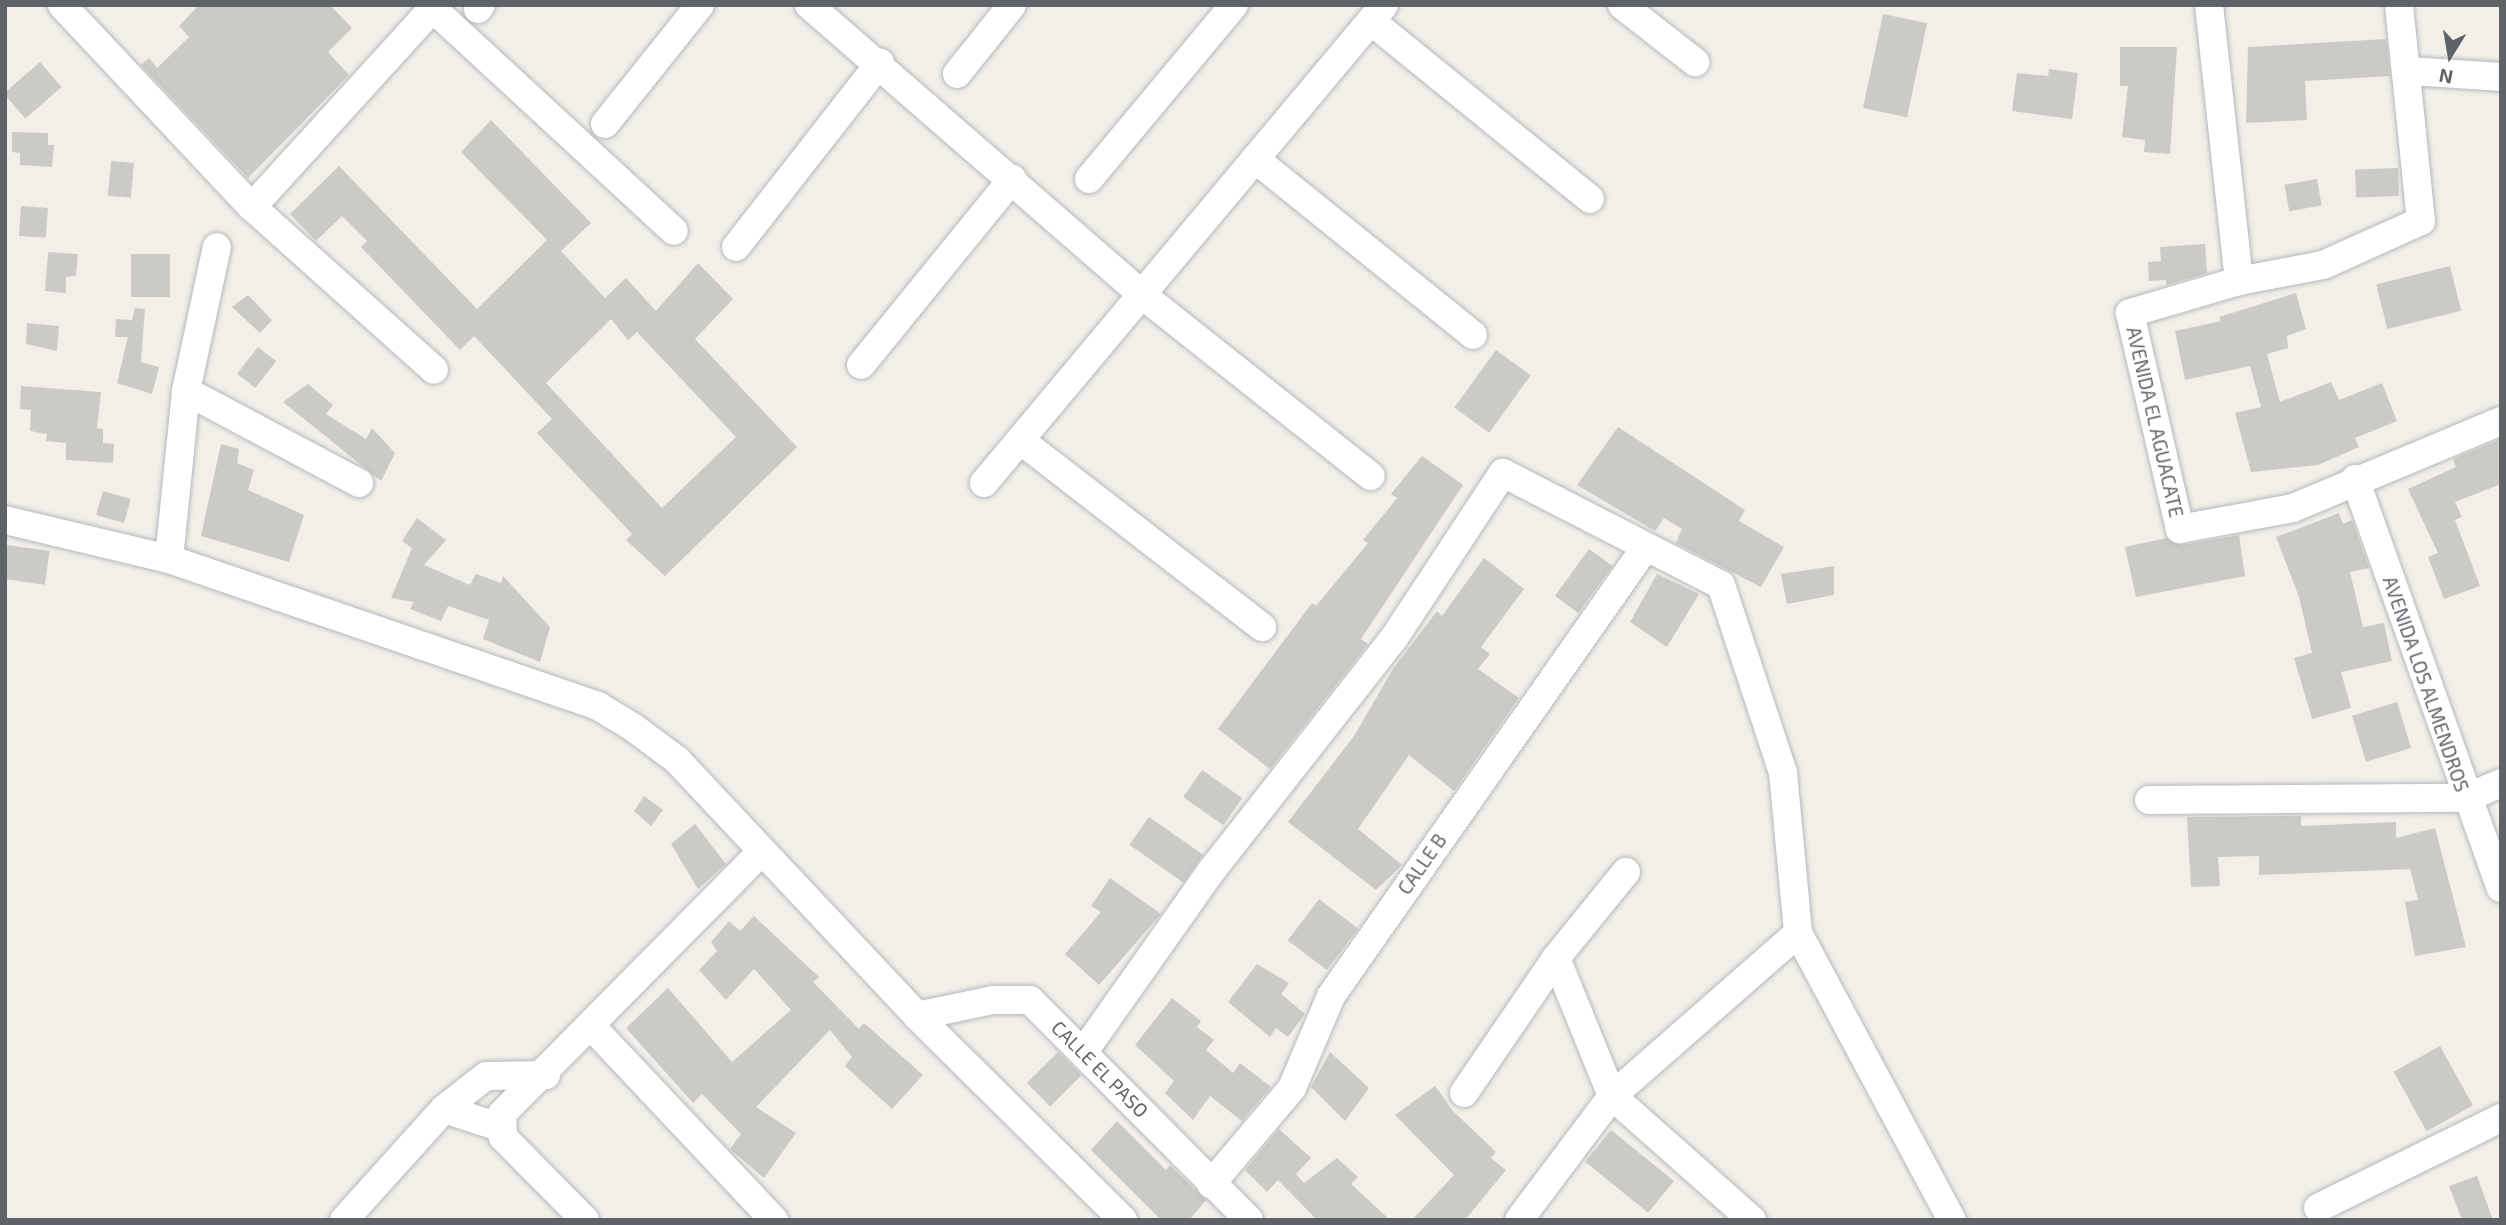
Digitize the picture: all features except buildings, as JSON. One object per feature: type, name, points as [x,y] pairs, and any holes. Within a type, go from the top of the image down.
[{"type":"street","points":[[62,5],[252,206],[433,370]]},
{"type":"street","points":[[605,124],[700,5]]},
{"type":"street","points":[[809,5],[880,63],[1141,294],[1371,476]]},
{"type":"street","points":[[957,74],[1012,5]]},
{"type":"street","points":[[1089,179],[1234,5]]},
{"type":"street","points":[[1622,5],[1695,62]]},
{"type":"street","points":[[2209,5],[2239,281],[2323,265],[2421,221],[2409,71],[2399,5]]},
{"type":"street","points":[[252,206],[432,6],[674,231]]},
{"type":"street","points":[[984,484],[1377,13],[1590,199]]},
{"type":"street","points":[[736,247],[880,63]]},
{"type":"street","points":[[2409,71],[2501,77]]},
{"type":"street","points":[[1255,159],[1473,335]]},
{"type":"street","points":[[861,365],[1012,179]]},
{"type":"street","points":[[169,559],[186,391],[217,247]]},
{"type":"street","name":"AVENIDA EL AGUACATE","points":[[2239,281],[2130,313],[2180,529],[2293,508],[2355,479]]},
{"type":"street","points":[[186,391],[359,484]]},
{"type":"street","points":[[2355,479],[2501,421]]},
{"type":"street","points":[[1020,440],[1262,627]]},
{"type":"street","points":[[1085,1050],[1212,870],[1394,638],[1503,473],[1721,585],[1783,774],[1798,933],[1952,1220]]},
{"type":"street","name":"AVENIDA LOS ALMENDROS","points":[[2355,479],[2466,798],[2501,888]]},
{"type":"street","points":[[5,520],[169,559],[598,706],[677,760],[760,853],[917,1016],[1123,1220]]},
{"type":"street","name":"CALLE B","points":[[1210,1184],[1292,1088],[1331,996],[1645,548]]},
{"type":"street","points":[[2149,800],[2466,798],[2501,783]]},
{"type":"street","points":[[499,1127],[502,1114],[593,1028],[760,853]]},
{"type":"street","points":[[1464,1093],[1556,958],[1626,872]]},
{"type":"street","points":[[1518,1220],[1612,1096],[1798,933]]},
{"type":"street","points":[[1556,958],[1612,1096],[1752,1220]]},
{"type":"street","name":"CALLE EL PASO","points":[[917,1016],[993,1000],[1030,1000],[1085,1050],[1210,1184],[1249,1220]]},
{"type":"street","points":[[593,1028],[774,1220]]},
{"type":"street","points":[[344,1220],[444,1109],[486,1076],[546,1075]]},
{"type":"street","points":[[444,1109],[499,1127],[585,1220]]},
{"type":"street","points":[[2318,1208],[2501,1118]]}]
